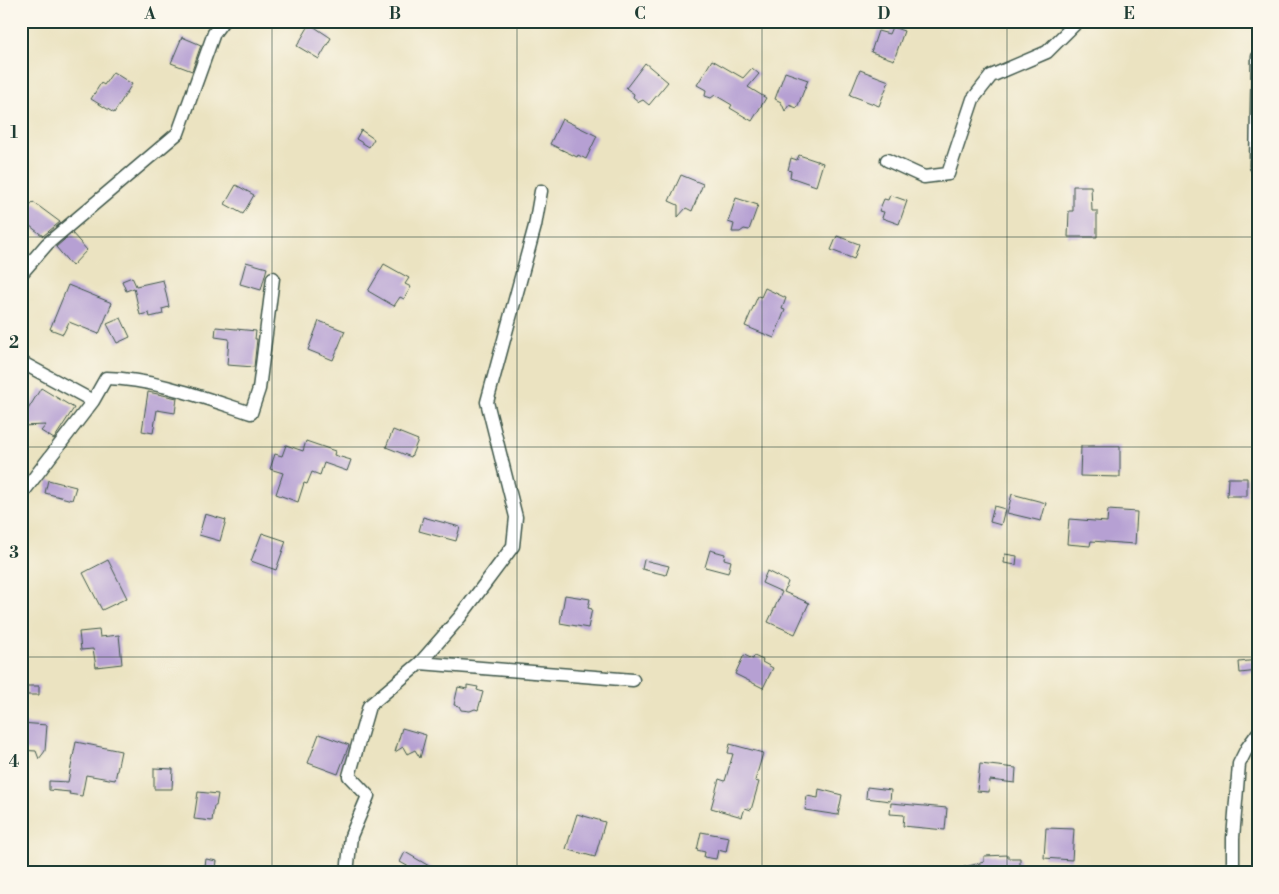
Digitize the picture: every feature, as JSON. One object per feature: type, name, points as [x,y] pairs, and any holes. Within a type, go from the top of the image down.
[{"type":"street","points":[[21,274],[47,244],[178,133],[214,33],[222,21]]},
{"type":"street","points":[[887,160],[924,178],[948,174],[973,99],[992,76],[1047,52],[1078,21]]},
{"type":"street","points":[[1256,166],[1258,57]]},
{"type":"street","points":[[347,873],[351,836],[368,796],[349,776],[369,706],[420,663],[460,617],[513,546],[516,517],[487,402],[535,226],[541,191]]},
{"type":"street","points":[[21,495],[93,401],[106,378],[129,379],[184,392],[251,413],[259,389],[273,278]]},
{"type":"street","points":[[21,362],[93,401]]},
{"type":"street","points":[[420,663],[634,680]]},
{"type":"street","points":[[1233,873],[1233,838],[1239,764],[1247,748],[1258,733]]},
{"type":"building","points":[[310,24],[331,38],[319,59],[297,46]]},
{"type":"building","points":[[892,27],[904,31],[894,60],[871,52],[878,31],[889,34]]},
{"type":"building","points":[[182,37],[201,45],[192,71],[171,63]]},
{"type":"building","points":[[712,60],[743,78],[752,68],[759,74],[748,87],[766,98],[752,121],[730,108],[732,105],[715,95],[711,98],[705,96],[706,90],[697,85]]},
{"type":"building","points":[[645,63],[668,82],[649,105],[643,100],[639,102],[633,97],[634,94],[626,88]]},
{"type":"building","points":[[860,70],[889,81],[879,106],[850,95]]},
{"type":"building","points":[[113,72],[132,84],[114,113],[91,99],[101,83],[104,85]]},
{"type":"building","points":[[785,72],[808,80],[797,108],[789,105],[785,111],[781,102],[775,99]]},
{"type":"building","points":[[562,119],[597,136],[586,159],[578,155],[577,157],[550,144]]},
{"type":"building","points":[[361,130],[374,139],[369,147],[356,139]]},
{"type":"building","points":[[799,155],[823,163],[816,186],[790,177],[791,171],[788,170],[791,158],[797,160]]},
{"type":"building","points":[[681,175],[703,184],[692,211],[686,208],[678,217],[678,205],[669,201]]},
{"type":"building","points":[[236,185],[254,195],[243,214],[225,204]]},
{"type":"building","points":[[1073,186],[1091,186],[1092,211],[1097,211],[1097,237],[1068,237],[1069,211],[1073,211]]},
{"type":"building","points":[[890,195],[907,201],[899,224],[882,218],[884,212],[879,211],[884,199],[888,200]]},
{"type":"building","points":[[736,198],[758,205],[749,230],[744,229],[740,232],[732,232],[734,224],[728,222]]},
{"type":"building","points":[[33,202],[60,222],[43,236],[21,219]]},
{"type":"building","points":[[72,233],[87,250],[72,266],[56,247]]},
{"type":"building","points":[[837,236],[859,244],[854,259],[831,250]]},
{"type":"building","points":[[246,262],[267,268],[261,290],[240,284]]},
{"type":"building","points":[[384,264],[409,278],[405,284],[411,287],[404,299],[400,297],[394,306],[368,291]]},
{"type":"building","points":[[132,277],[136,286],[163,280],[169,307],[162,309],[163,314],[150,317],[149,313],[140,315],[134,288],[126,291],[122,281]]},
{"type":"building","points":[[68,285],[112,303],[99,334],[69,322],[63,334],[50,329]]},
{"type":"building","points":[[765,288],[786,298],[782,309],[785,310],[774,338],[745,326],[758,296],[761,297]]},
{"type":"building","points":[[121,318],[130,337],[117,343],[107,324]]},
{"type":"building","points":[[319,321],[345,331],[333,360],[308,350]]},
{"type":"building","points":[[216,327],[256,331],[254,367],[227,365],[229,339],[215,337]]},
{"type":"building","points":[[41,388],[74,408],[54,439],[41,431],[46,425],[21,426],[21,416],[24,416]]},
{"type":"building","points":[[148,392],[177,398],[175,413],[157,410],[153,433],[142,431]]},
{"type":"building","points":[[393,430],[418,440],[411,457],[386,447]]},
{"type":"building","points":[[306,441],[335,451],[334,455],[351,460],[347,471],[324,463],[320,475],[312,472],[307,484],[304,483],[298,502],[276,494],[283,473],[270,469],[275,454],[282,456],[286,445],[303,451]]},
{"type":"building","points":[[1081,446],[1120,446],[1120,477],[1080,476]]},
{"type":"building","points":[[1228,478],[1247,478],[1247,496],[1227,496]]},
{"type":"building","points":[[48,480],[76,487],[72,500],[45,493]]},
{"type":"building","points":[[1012,494],[1046,503],[1041,521],[1007,513]]},
{"type":"building","points":[[994,506],[1005,509],[1001,525],[990,522]]},
{"type":"building","points":[[1108,510],[1137,512],[1135,544],[1091,541],[1090,546],[1067,544],[1069,519],[1107,522]]},
{"type":"building","points":[[205,514],[226,520],[220,541],[199,535]]},
{"type":"building","points":[[423,517],[460,527],[456,541],[419,531]]},
{"type":"building","points":[[262,533],[286,541],[276,570],[251,561]]},
{"type":"building","points":[[710,550],[725,554],[724,559],[731,561],[728,573],[705,567]]},
{"type":"building","points":[[1005,554],[1017,556],[1016,565],[1004,563]]},
{"type":"building","points":[[108,560],[127,598],[102,610],[83,573]]},
{"type":"building","points":[[644,560],[669,566],[666,575],[642,569]]},
{"type":"building","points":[[767,571],[788,582],[784,592],[809,603],[795,634],[768,622],[782,592],[762,583]]},
{"type":"building","points":[[565,595],[590,599],[588,608],[592,609],[588,628],[560,623]]},
{"type":"building","points":[[99,630],[100,637],[119,635],[122,664],[96,667],[93,649],[81,650],[79,632]]},
{"type":"building","points":[[744,655],[753,659],[754,656],[763,660],[762,662],[773,668],[763,688],[735,674]]},
{"type":"building","points":[[1258,660],[1258,671],[1240,673],[1239,662]]},
{"type":"building","points":[[467,685],[478,687],[477,690],[483,692],[478,710],[461,710],[459,706],[454,705],[458,687],[467,689]]},
{"type":"building","points":[[27,686],[39,686],[39,695],[27,695]]},
{"type":"building","points":[[21,723],[47,725],[45,751],[39,759],[36,751],[21,750]]},
{"type":"building","points":[[402,728],[426,735],[420,758],[415,750],[407,754],[403,747],[395,752]]},
{"type":"building","points":[[319,734],[349,745],[338,774],[308,763]]},
{"type":"building","points":[[76,742],[121,751],[115,780],[86,775],[82,796],[69,794],[70,792],[49,790],[49,781],[68,782]]},
{"type":"building","points":[[730,744],[763,753],[755,781],[759,782],[751,810],[745,808],[742,817],[711,808],[719,779],[725,781],[733,754],[728,753]]},
{"type":"building","points":[[980,764],[1016,768],[1015,783],[990,780],[989,792],[977,791]]},
{"type":"building","points":[[154,768],[173,769],[172,789],[154,789]]},
{"type":"building","points":[[867,787],[891,790],[890,801],[866,798]]},
{"type":"building","points":[[819,789],[842,795],[838,815],[805,810],[807,796],[818,798]]},
{"type":"building","points":[[198,792],[218,794],[212,821],[194,819]]},
{"type":"building","points":[[891,803],[947,808],[945,830],[903,826],[904,815],[890,814]]},
{"type":"building","points":[[577,814],[605,822],[595,857],[566,849]]},
{"type":"building","points":[[1046,828],[1074,829],[1072,860],[1044,858]]},
{"type":"building","points":[[701,832],[729,837],[726,852],[718,850],[716,859],[704,857],[705,852],[697,850]]},
{"type":"building","points":[[405,852],[441,873],[406,873],[409,867],[400,862]]},
{"type":"building","points":[[1008,855],[1008,858],[1020,858],[1020,873],[957,873],[957,869],[984,862],[984,856]]},
{"type":"building","points":[[206,859],[217,861],[215,873],[204,873]]}]
